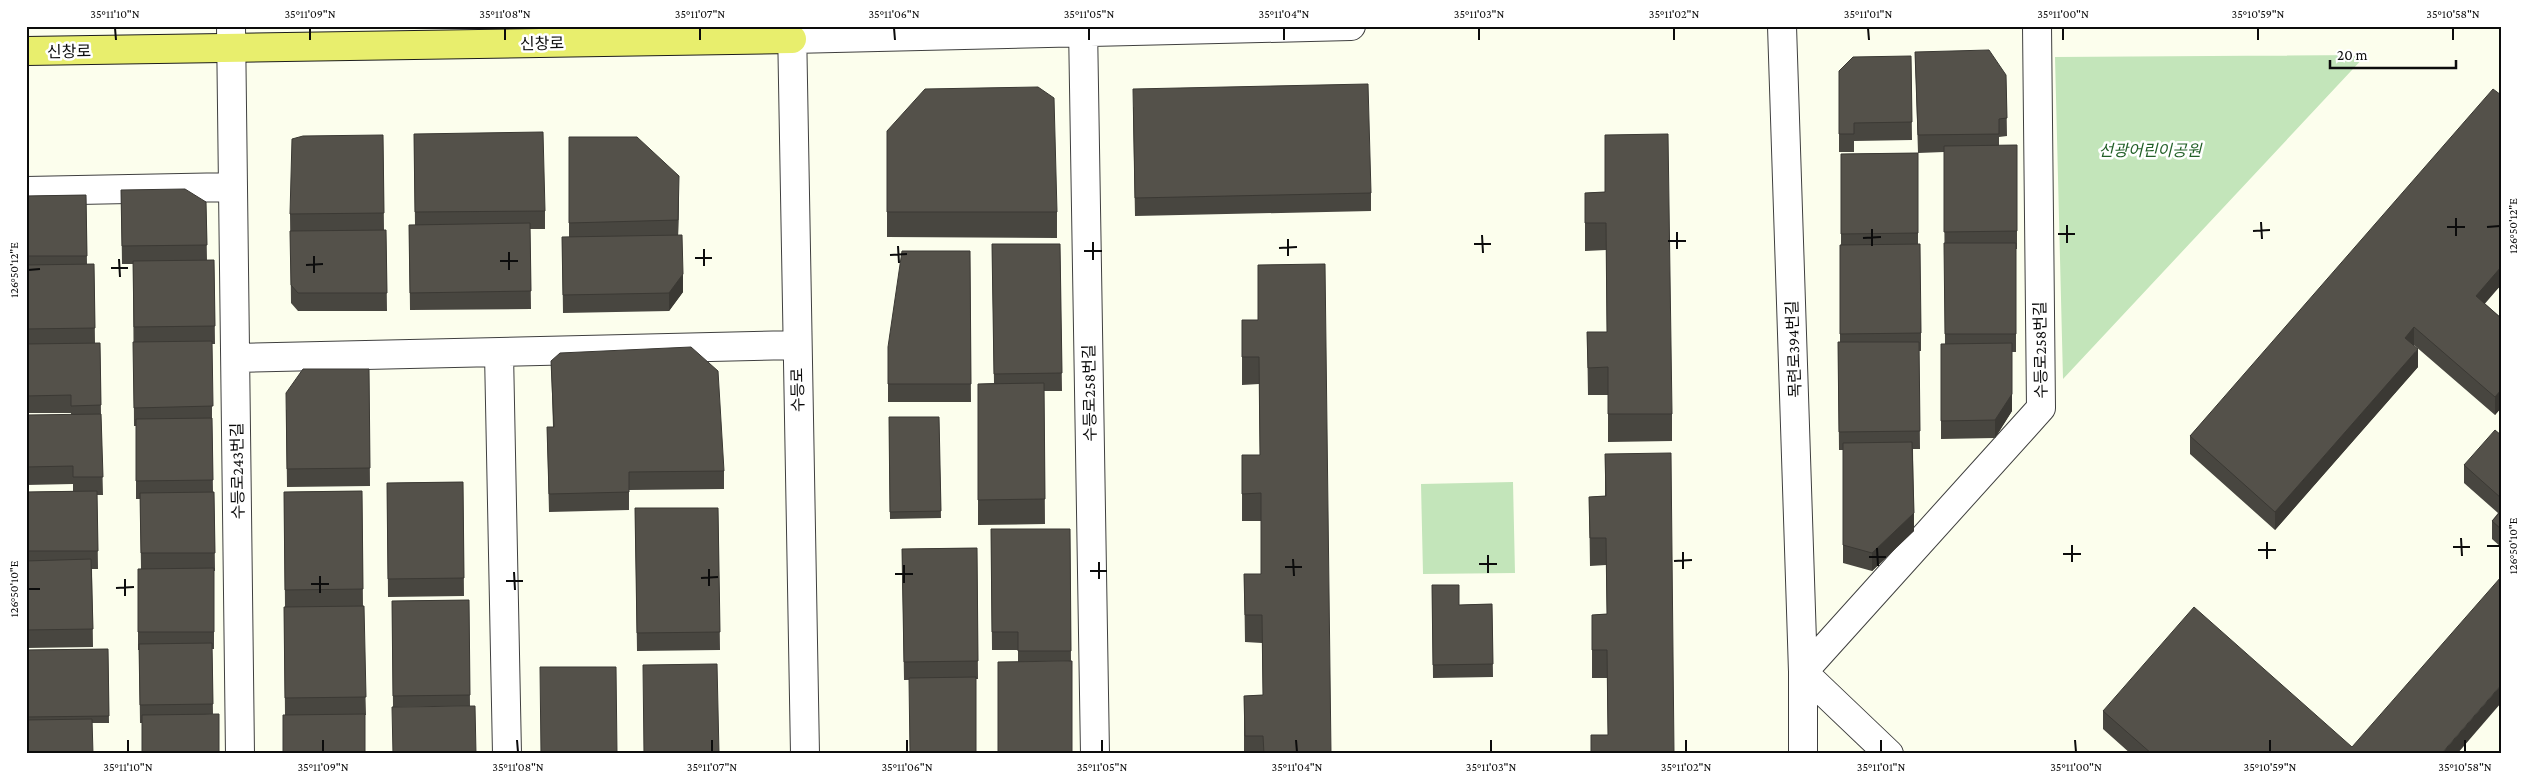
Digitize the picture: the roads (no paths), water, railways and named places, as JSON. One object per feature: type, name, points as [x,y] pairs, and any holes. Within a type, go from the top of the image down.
[{"type":"main road","name":"신창로","points":[[26,51],[231,37],[792,33]]},
{"type":"street","points":[[792,33],[1351,26]]},
{"type":"street","name":"목련로394번길","points":[[1782,26],[1803,672],[1803,754]]},
{"type":"street","name":"수등로258번길","points":[[1803,672],[2041,408],[2037,26]]},
{"type":"street","name":"수등로258번길","points":[[1083,29],[1095,754]]},
{"type":"street","name":"수등로","points":[[792,33],[796,345],[805,754]]},
{"type":"street","name":"수등로243번길","points":[[231,37],[240,754]]},
{"type":"street","points":[[26,191],[233,188]]},
{"type":"street","points":[[236,358],[796,345]]},
{"type":"street","points":[[499,353],[507,754]]},
{"type":"street","points":[[1803,672],[1890,754]]},
{"type":"park label","name":"선광어린이공원","points":[[2150,150]]}]
